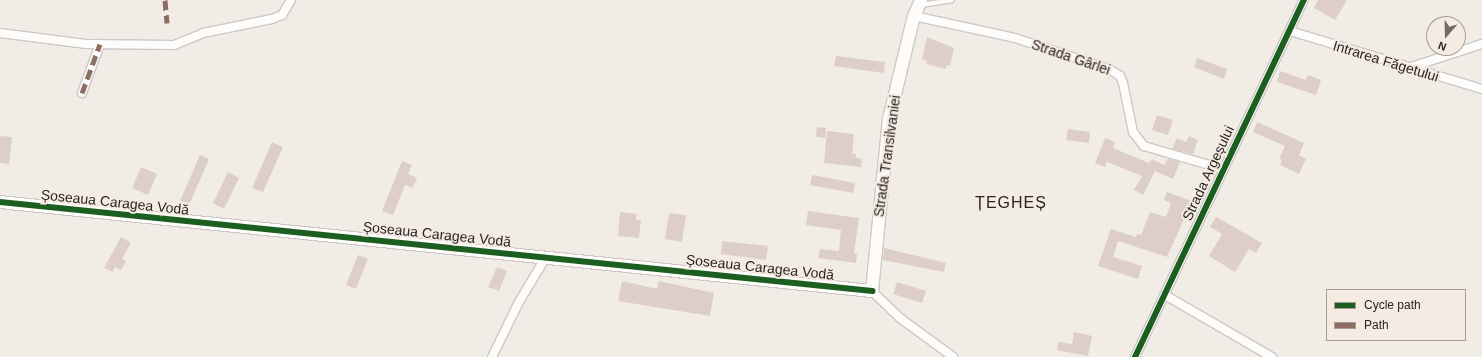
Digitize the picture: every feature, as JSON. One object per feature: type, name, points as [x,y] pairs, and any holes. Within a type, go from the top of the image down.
[{"type":"street","points":[[0,33],[100,44],[174,45],[203,33],[272,20],[282,16],[291,0]]},
{"type":"street","name":"Strada Argeșului","points":[[1135,357],[1304,0]]},
{"type":"street","name":"Strada Gârlei","points":[[918,7],[1109,69],[1120,76],[1123,83],[1134,132],[1144,146],[1158,153],[1223,169]]},
{"type":"street","name":"Strada Transilvaniei","points":[[872,291],[889,119],[918,7]]},
{"type":"street","name":"Intrarea Făgetului","points":[[1290,31],[1408,68],[1482,89]]},
{"type":"street","points":[[82,93],[100,44]]},
{"type":"street","points":[[1408,68],[1482,44]]},
{"type":"street","name":"Șoseaua Caragea Vodă","points":[[0,202],[872,291]]},
{"type":"street","points":[[492,357],[519,302],[546,257]]},
{"type":"street","points":[[872,291],[900,318],[953,357]]},
{"type":"street","points":[[1165,295],[1272,357]]},
{"type":"lane","points":[[918,7],[952,0]]},
{"type":"building","points":[[1318,0],[1347,0],[1335,20],[1314,8]]},
{"type":"building","points":[[927,37],[954,48],[950,66],[947,65],[946,69],[926,64],[927,61],[922,59]]},
{"type":"building","points":[[836,56],[885,62],[884,73],[834,66]]},
{"type":"building","points":[[1197,58],[1227,69],[1224,79],[1194,67]]},
{"type":"building","points":[[1280,71],[1306,80],[1308,75],[1321,80],[1316,95],[1277,82]]},
{"type":"building","points":[[1157,115],[1173,120],[1168,135],[1152,130]]},
{"type":"building","points":[[1257,122],[1304,143],[1299,155],[1306,159],[1299,174],[1280,165],[1282,160],[1279,159],[1285,146],[1253,132]]},
{"type":"building","points":[[817,127],[826,128],[825,138],[816,137]]},
{"type":"building","points":[[1068,129],[1090,132],[1089,143],[1066,140]]},
{"type":"building","points":[[827,131],[854,134],[852,154],[856,154],[856,158],[862,159],[861,167],[824,163]]},
{"type":"building","points":[[0,136],[12,137],[9,164],[0,163]]},
{"type":"building","points":[[1189,136],[1198,140],[1193,154],[1172,149],[1177,138],[1186,142]]},
{"type":"building","points":[[1105,138],[1115,142],[1113,148],[1149,163],[1152,159],[1164,165],[1168,159],[1180,162],[1173,179],[1155,171],[1143,195],[1134,190],[1142,176],[1107,162],[1105,167],[1095,163]]},
{"type":"building","points":[[272,142],[283,147],[263,192],[252,188]]},
{"type":"building","points":[[200,155],[209,159],[189,205],[180,201]]},
{"type":"building","points":[[402,161],[412,165],[408,174],[417,178],[413,188],[405,185],[393,215],[382,211]]},
{"type":"building","points":[[141,167],[157,174],[148,195],[132,188]]},
{"type":"building","points":[[228,172],[239,178],[224,209],[213,203]]},
{"type":"building","points":[[812,175],[855,183],[853,193],[810,185]]},
{"type":"building","points":[[1167,192],[1192,201],[1167,257],[1118,241],[1113,257],[1142,266],[1138,279],[1098,266],[1111,229],[1136,237],[1137,234],[1141,235],[1150,212],[1166,217],[1171,203],[1164,200]]},
{"type":"building","points":[[808,211],[859,218],[854,253],[857,254],[856,263],[818,258],[820,249],[839,251],[841,230],[806,225]]},
{"type":"building","points":[[620,212],[637,214],[636,220],[641,220],[639,238],[618,236]]},
{"type":"building","points":[[669,213],[686,215],[682,242],[665,239]]},
{"type":"building","points":[[1216,217],[1262,243],[1256,253],[1249,249],[1235,272],[1209,256],[1222,234],[1210,227]]},
{"type":"building","points":[[121,237],[131,243],[122,259],[126,261],[121,270],[115,267],[113,272],[104,268]]},
{"type":"building","points":[[722,241],[768,246],[766,260],[721,254]]},
{"type":"building","points":[[884,248],[946,263],[944,272],[883,260]]},
{"type":"building","points":[[358,255],[368,259],[356,289],[346,285]]},
{"type":"building","points":[[497,267],[507,271],[499,291],[488,287]]},
{"type":"building","points":[[622,281],[657,289],[659,281],[714,293],[710,316],[618,301]]},
{"type":"building","points":[[897,282],[926,291],[922,303],[893,294]]},
{"type":"building","points":[[1074,332],[1092,336],[1088,356],[1057,350],[1058,342],[1072,344]]},
{"type":"marked path","points":[[165,0],[167,23]]},
{"type":"marked path","points":[[82,93],[100,44]]},
{"type":"cycle path","points":[[1135,357],[1304,0]]},
{"type":"cycle path","points":[[0,202],[872,291]]},
{"type":"district","name":"ȚEGHEȘ","points":[[1011,203]]}]
